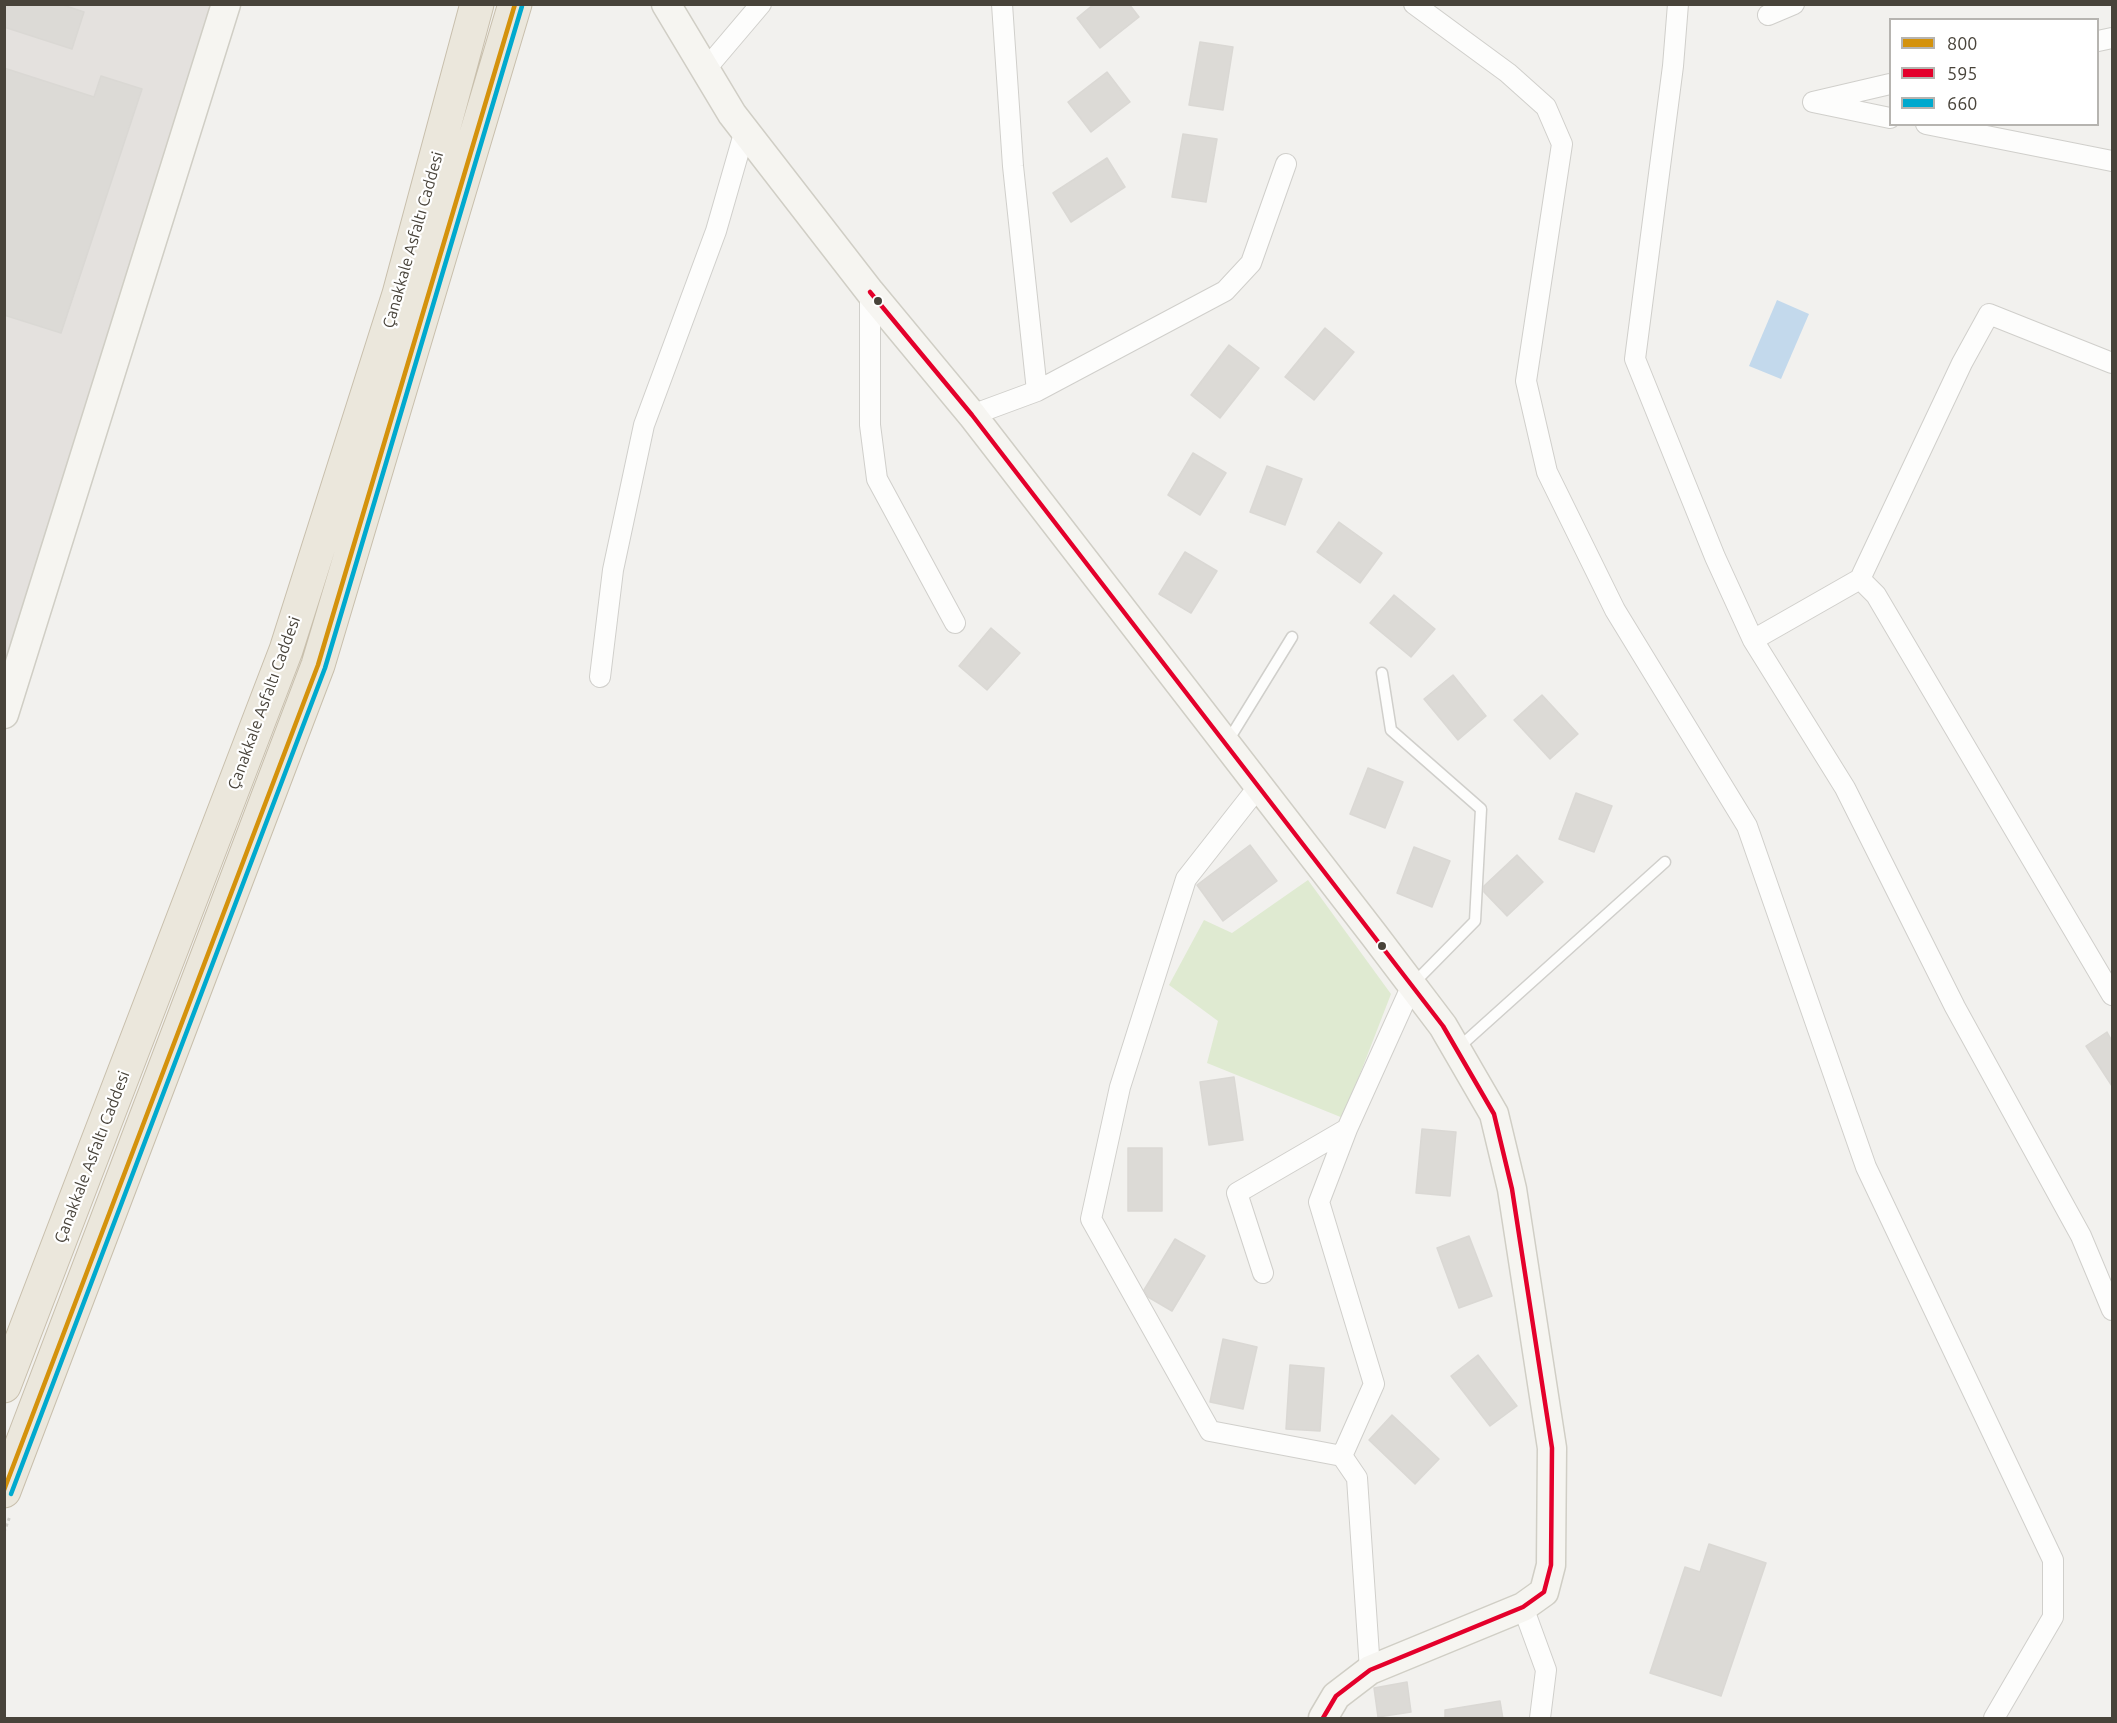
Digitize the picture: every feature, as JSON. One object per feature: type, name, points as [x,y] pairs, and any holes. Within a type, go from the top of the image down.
[{"type":"highway","name":"Çanakkale Asfaltı Caddesi","points":[[4,1386],[286,650],[399,294],[477,4]]},
{"type":"highway","name":"Çanakkale Asfaltı Caddesi","points":[[4,1491],[318,665],[514,4]]},
{"type":"street","points":[[4,714],[226,4]]},
{"type":"street","points":[[666,4],[705,70],[745,130],[870,292],[972,415],[1412,985],[1443,1026],[1494,1114],[1510,1179],[1552,1448],[1551,1565],[1544,1592],[1523,1607],[1370,1670],[1336,1696],[1323,1719]]},
{"type":"street","points":[[705,70],[761,4]]},
{"type":"street","points":[[1002,4],[1013,166],[1037,391]]},
{"type":"street","points":[[1414,4],[1508,73],[1546,107],[1562,144],[1526,381],[1548,472],[1615,610],[1748,825],[1866,1167],[2053,1560],[2053,1617],[1994,1719]]},
{"type":"street","points":[[1678,4],[1673,66],[1635,359],[1715,557],[1754,640],[1845,788],[1955,1007],[2081,1236],[2112,1310]]},
{"type":"street","points":[[1768,15],[1794,4]]},
{"type":"street","points":[[1889,84],[1813,102],[1889,118]]},
{"type":"street","points":[[1936,126],[2112,161]]},
{"type":"street","points":[[600,677],[613,570],[644,425],[716,231],[745,130]]},
{"type":"street","points":[[972,415],[1037,391],[1225,291],[1251,263],[1286,164]]},
{"type":"street","points":[[870,292],[870,425],[877,479],[955,623]]},
{"type":"street","points":[[1754,640],[1860,579],[1962,363],[1989,314],[2112,363]]},
{"type":"street","points":[[1860,579],[1876,595],[2112,995]]},
{"type":"street","points":[[1259,786],[1186,879],[1120,1087],[1091,1219],[1210,1431],[1342,1456],[1357,1478],[1370,1670]]},
{"type":"street","points":[[1342,1456],[1374,1384],[1319,1202],[1347,1129],[1412,985]]},
{"type":"street","points":[[1263,1273],[1237,1193],[1347,1129]]},
{"type":"street","points":[[1523,1607],[1546,1670],[1540,1719]]},
{"type":"lane","points":[[1226,744],[1292,637]]},
{"type":"lane","points":[[1383,673],[1391,730],[1481,809],[1475,921],[1412,985]]},
{"type":"lane","points":[[1457,1050],[1665,862]]},
{"type":"shaded area","points":[[5,5],[225,5],[5,708]]},
{"type":"green space","points":[[1308,880],[1391,994],[1343,1118],[1207,1063],[1218,1021],[1169,985],[1204,920],[1232,933]]},
{"type":"water","points":[[1777,300],[1809,314],[1781,379],[1749,366]]},
{"type":"building","points":[[4,4],[60,4],[84,12],[72,49],[4,27]]},
{"type":"building","points":[[1094,4],[1129,4],[1139,17],[1100,48],[1077,18]]},
{"type":"building","points":[[1200,42],[1233,47],[1223,110],[1189,105]]},
{"type":"building","points":[[4,68],[94,97],[101,76],[142,89],[61,333],[4,315]]},
{"type":"building","points":[[1107,72],[1130,102],[1091,132],[1068,102]]},
{"type":"building","points":[[1183,134],[1217,139],[1206,202],[1172,197]]},
{"type":"building","points":[[1107,158],[1125,187],[1071,222],[1053,193]]},
{"type":"building","points":[[1325,328],[1354,352],[1314,400],[1285,377]]},
{"type":"building","points":[[1229,345],[1259,368],[1220,418],[1191,395]]},
{"type":"building","points":[[1193,453],[1226,473],[1200,515],[1168,495]]},
{"type":"building","points":[[1267,466],[1302,479],[1285,525],[1250,512]]},
{"type":"building","points":[[1339,522],[1382,553],[1360,583],[1317,552]]},
{"type":"building","points":[[1185,552],[1217,571],[1191,613],[1159,594]]},
{"type":"building","points":[[1394,595],[1435,629],[1411,657],[1370,623]]},
{"type":"building","points":[[991,628],[1020,653],[987,690],[959,666]]},
{"type":"building","points":[[1453,675],[1486,716],[1458,740],[1424,699]]},
{"type":"building","points":[[1542,695],[1578,734],[1550,759],[1514,720]]},
{"type":"building","points":[[1368,768],[1403,782],[1385,828],[1350,814]]},
{"type":"building","points":[[1576,793],[1612,806],[1594,852],[1559,839]]},
{"type":"building","points":[[1250,845],[1277,881],[1223,921],[1197,885]]},
{"type":"building","points":[[1414,847],[1450,861],[1432,907],[1397,893]]},
{"type":"building","points":[[1517,855],[1543,882],[1507,916],[1484,892],[1484,886]]},
{"type":"building","points":[[2107,1032],[2112,1041],[2112,1086],[2086,1046]]},
{"type":"building","points":[[1234,1077],[1243,1140],[1209,1145],[1200,1082]]},
{"type":"building","points":[[1422,1129],[1456,1132],[1450,1196],[1416,1193]]},
{"type":"building","points":[[1128,1148],[1162,1148],[1162,1211],[1128,1211]]},
{"type":"building","points":[[1469,1236],[1492,1296],[1459,1308],[1437,1248]]},
{"type":"building","points":[[1175,1239],[1205,1256],[1172,1311],[1148,1297],[1144,1290]]},
{"type":"building","points":[[1223,1339],[1257,1347],[1243,1409],[1210,1402]]},
{"type":"building","points":[[1478,1355],[1517,1406],[1490,1426],[1451,1376]]},
{"type":"building","points":[[1290,1365],[1324,1368],[1320,1431],[1286,1429]]},
{"type":"building","points":[[1392,1415],[1439,1459],[1415,1484],[1369,1440]]},
{"type":"building","points":[[1709,1544],[1766,1563],[1721,1696],[1650,1673],[1685,1567],[1700,1572]]},
{"type":"building","points":[[1407,1682],[1411,1712],[1378,1717],[1374,1688]]},
{"type":"building","points":[[1500,1701],[1503,1719],[1445,1719],[1445,1710]]},
{"type":"transit line","name":"800","points":[[4,1490],[318,665],[515,4]]},
{"type":"transit line","name":"660","points":[[11,1494],[325,668],[522,6]]},
{"type":"transit line","name":"595","points":[[870,292],[972,415],[1443,1026],[1494,1114],[1512,1189],[1552,1448],[1551,1565],[1544,1592],[1523,1607],[1370,1670],[1336,1696],[1323,1718]]}]
